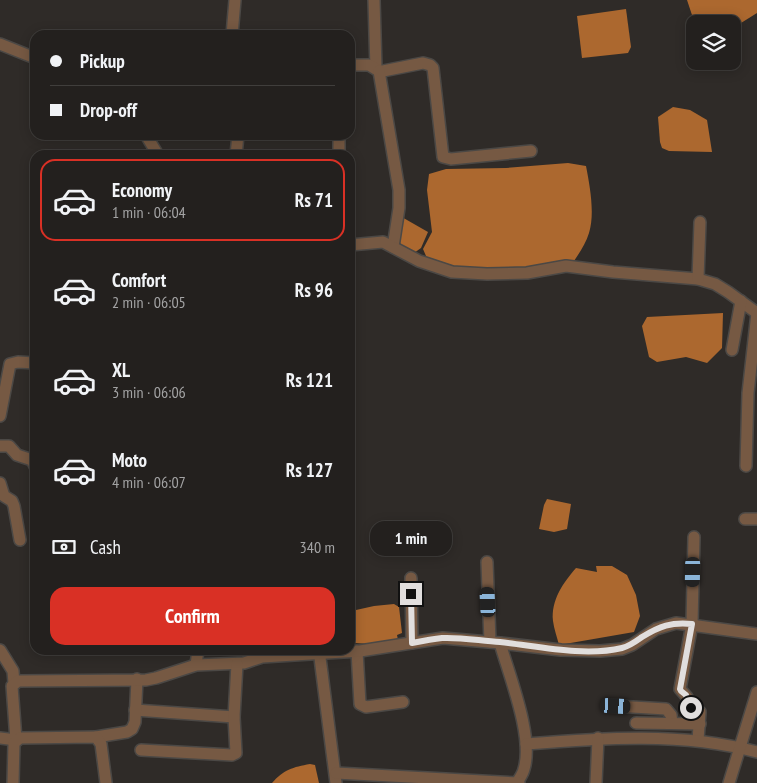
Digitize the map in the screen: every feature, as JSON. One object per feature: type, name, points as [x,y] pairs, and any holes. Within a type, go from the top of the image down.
[{"type":"street","points":[[233,30],[236,0]]},
{"type":"street","points":[[374,0],[377,70],[399,190],[399,208],[393,247]]},
{"type":"street","points":[[0,44],[30,56]]},
{"type":"street","points":[[355,65],[370,65],[377,70],[423,63],[430,65],[432,68],[443,157],[451,159],[531,152]]},
{"type":"street","points":[[698,279],[700,222]]},
{"type":"street","points":[[355,245],[383,242],[419,261],[452,272],[487,274],[527,273],[566,266],[698,279],[715,284],[757,313],[748,393],[746,466]]},
{"type":"street","points":[[732,350],[741,301]]},
{"type":"street","points":[[0,416],[10,364],[30,363]]},
{"type":"street","points":[[0,446],[9,446],[17,455],[30,459]]},
{"type":"street","points":[[0,483],[4,496],[12,501],[14,506],[20,540]]},
{"type":"street","points":[[745,519],[757,519]]},
{"type":"street","points":[[694,537],[692,624],[680,689],[688,697],[688,706],[700,712],[698,740]]},
{"type":"street","points":[[319,655],[336,778],[517,783],[524,769],[526,744],[521,715],[495,642],[487,562]]},
{"type":"street","points":[[411,578],[412,643]]},
{"type":"street","points":[[403,702],[366,707],[360,704],[357,651],[443,638],[561,650],[607,650],[632,645],[656,629],[676,623],[757,634]]},
{"type":"street","points":[[0,650],[13,671],[14,683],[12,686],[16,740],[14,743],[13,783]]},
{"type":"street","points":[[196,665],[197,655]]},
{"type":"street","points":[[14,683],[18,681],[137,680],[156,678],[196,665],[251,662],[259,655]]},
{"type":"street","points":[[141,750],[236,754],[234,717],[237,664]]},
{"type":"street","points":[[0,738],[16,740],[20,738],[96,737],[127,732],[132,729],[135,722],[137,680]]},
{"type":"street","points":[[728,783],[757,692]]},
{"type":"street","points":[[616,706],[666,709],[669,711],[672,723]]},
{"type":"street","points":[[135,710],[234,717]]},
{"type":"street","points":[[636,723],[700,724]]},
{"type":"street","points":[[96,737],[102,748],[106,783]]},
{"type":"street","points":[[526,744],[598,738],[698,740],[740,747],[757,752]]},
{"type":"street","points":[[596,783],[598,738]]},
{"type":"shaded area","points":[[687,0],[757,0],[757,13],[741,23],[741,15],[692,15]]},
{"type":"shaded area","points":[[626,9],[631,47],[628,53],[582,58],[577,16]]},
{"type":"shaded area","points":[[673,107],[690,110],[707,120],[712,152],[669,151],[662,148],[658,117]]},
{"type":"shaded area","points":[[568,163],[586,166],[591,200],[592,217],[589,233],[585,244],[574,261],[542,270],[452,272],[425,258],[423,249],[432,232],[427,190],[429,174],[446,169],[506,168]]},
{"type":"shaded area","points":[[400,216],[428,232],[421,248],[414,253],[388,239],[393,222]]},
{"type":"shaded area","points":[[723,313],[722,348],[707,363],[686,357],[657,362],[649,357],[642,326],[647,317]]},
{"type":"shaded area","points":[[547,499],[571,504],[567,529],[554,532],[539,529]]},
{"type":"shaded area","points":[[596,566],[612,566],[627,575],[636,595],[640,616],[634,632],[559,645],[553,624],[553,613],[559,592],[576,568],[597,572]]},
{"type":"shaded area","points":[[394,604],[399,607],[402,633],[397,635],[398,640],[370,644],[355,643],[356,610]]},
{"type":"shaded area","points":[[310,764],[315,765],[319,783],[272,783],[289,770]]},
{"type":"route","points":[[411,594],[412,643],[443,638],[500,642],[561,650],[600,650],[632,645],[656,629],[666,625],[676,623],[692,624],[680,689],[688,697],[688,706],[691,708]]}]
